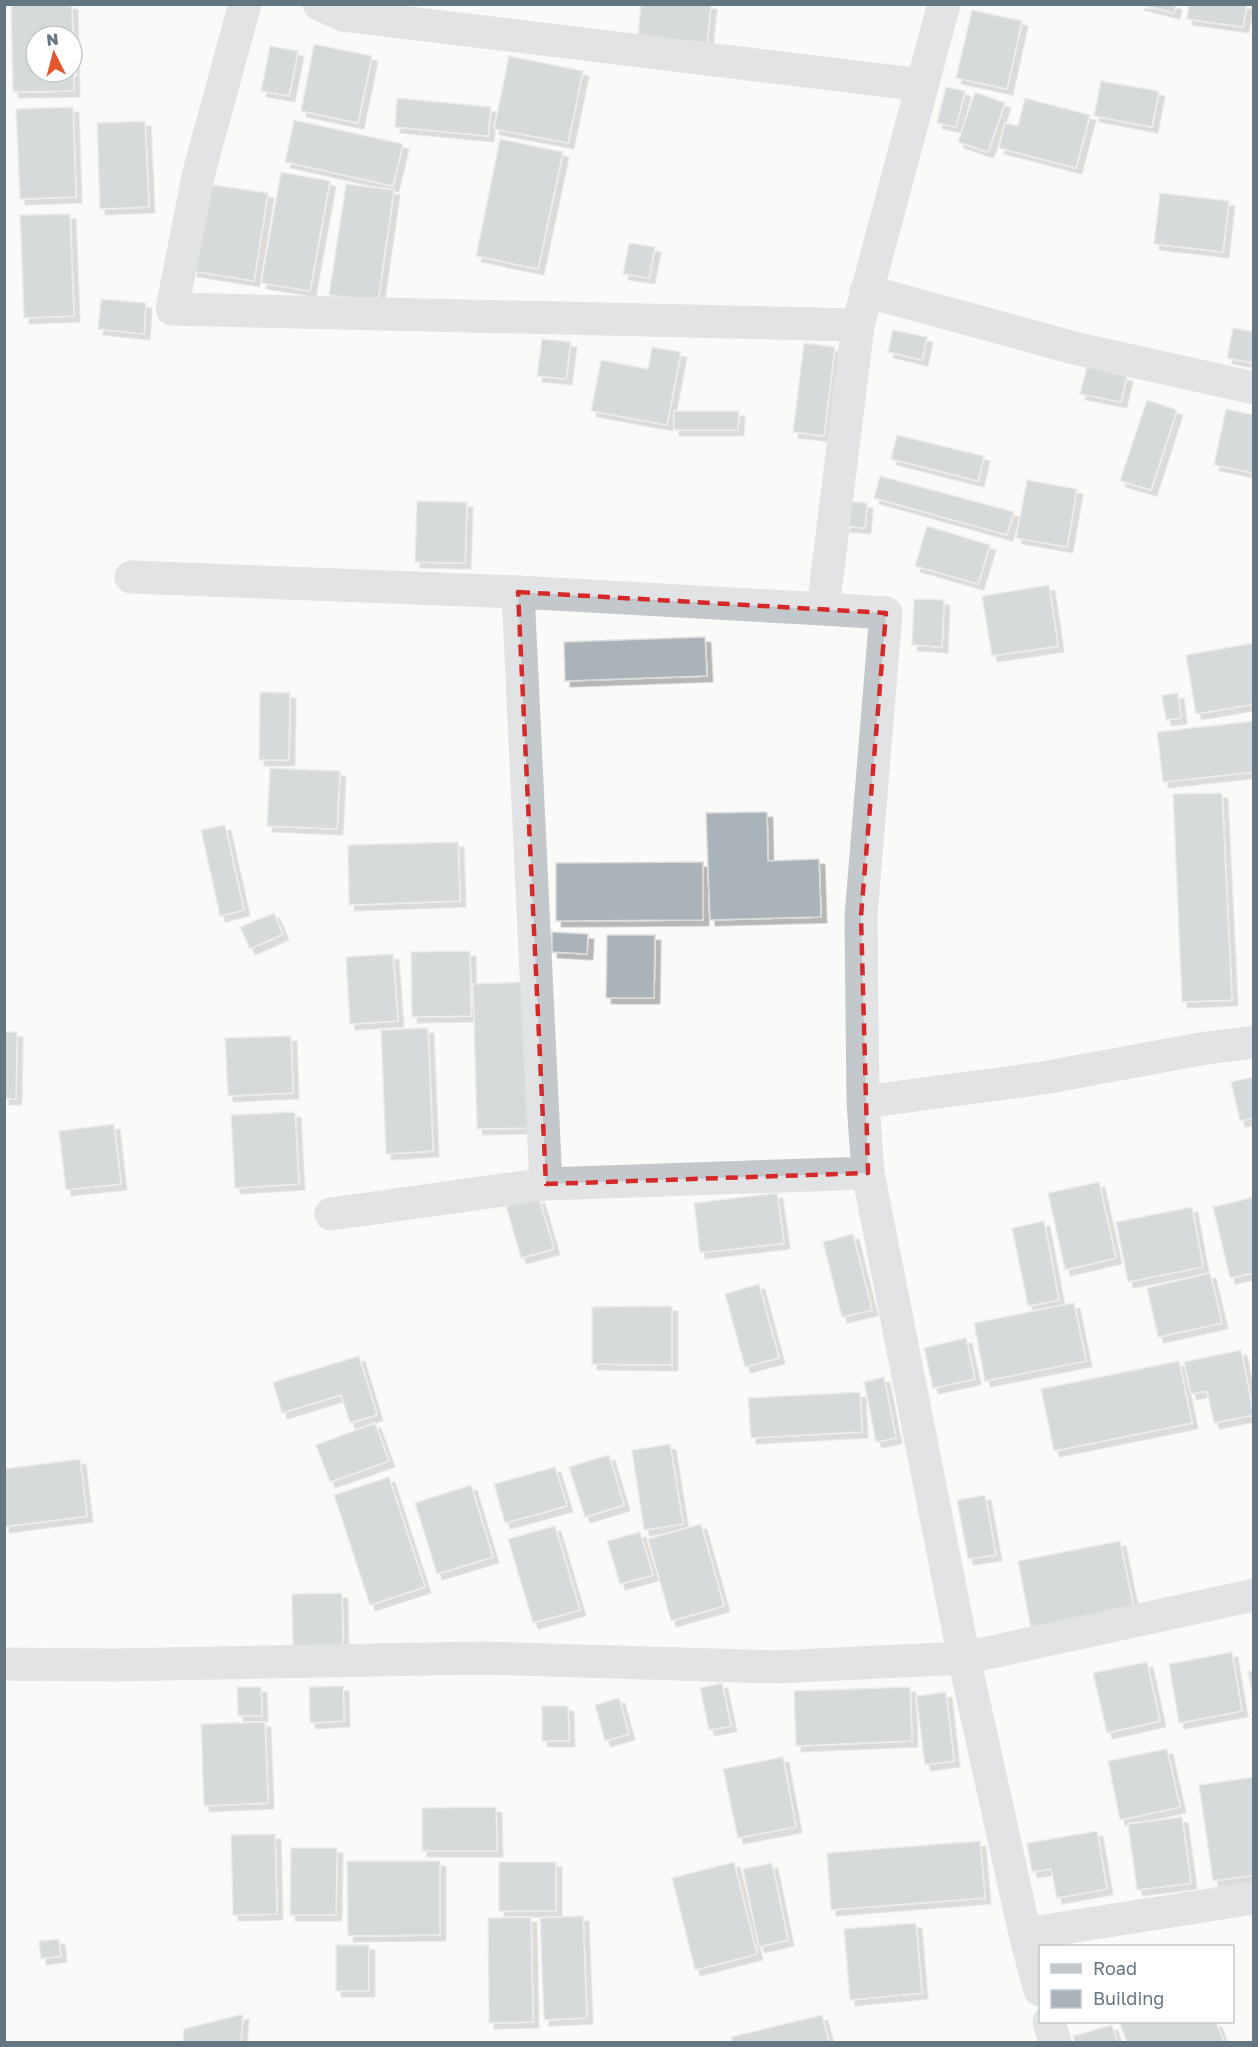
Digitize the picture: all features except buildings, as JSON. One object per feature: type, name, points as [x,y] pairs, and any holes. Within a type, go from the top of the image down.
[{"type":"street","points":[[245,4],[199,172],[172,309],[858,325]]},
{"type":"street","points":[[319,4],[344,15],[922,85]]},
{"type":"street","points":[[823,609],[858,325],[944,4]]},
{"type":"street","points":[[866,291],[1074,348],[1254,388]]},
{"type":"street","points":[[131,577],[518,592],[886,613],[861,916],[863,1102],[868,1173],[964,1658],[1025,1934],[1039,1983]]},
{"type":"street","points":[[518,592],[546,1184]]},
{"type":"street","points":[[863,1102],[1043,1078],[1206,1048],[1254,1042]]},
{"type":"street","points":[[331,1214],[546,1184],[868,1173]]},
{"type":"street","points":[[4,1664],[482,1658],[776,1667],[964,1658],[1254,1595]]},
{"type":"street","points":[[1025,1934],[1254,1898]]},
{"type":"street","points":[[1049,2023],[1055,2043]]},
{"type":"highlighted area","points":[[518,592],[886,613],[861,916],[868,1173],[546,1184]]}]
